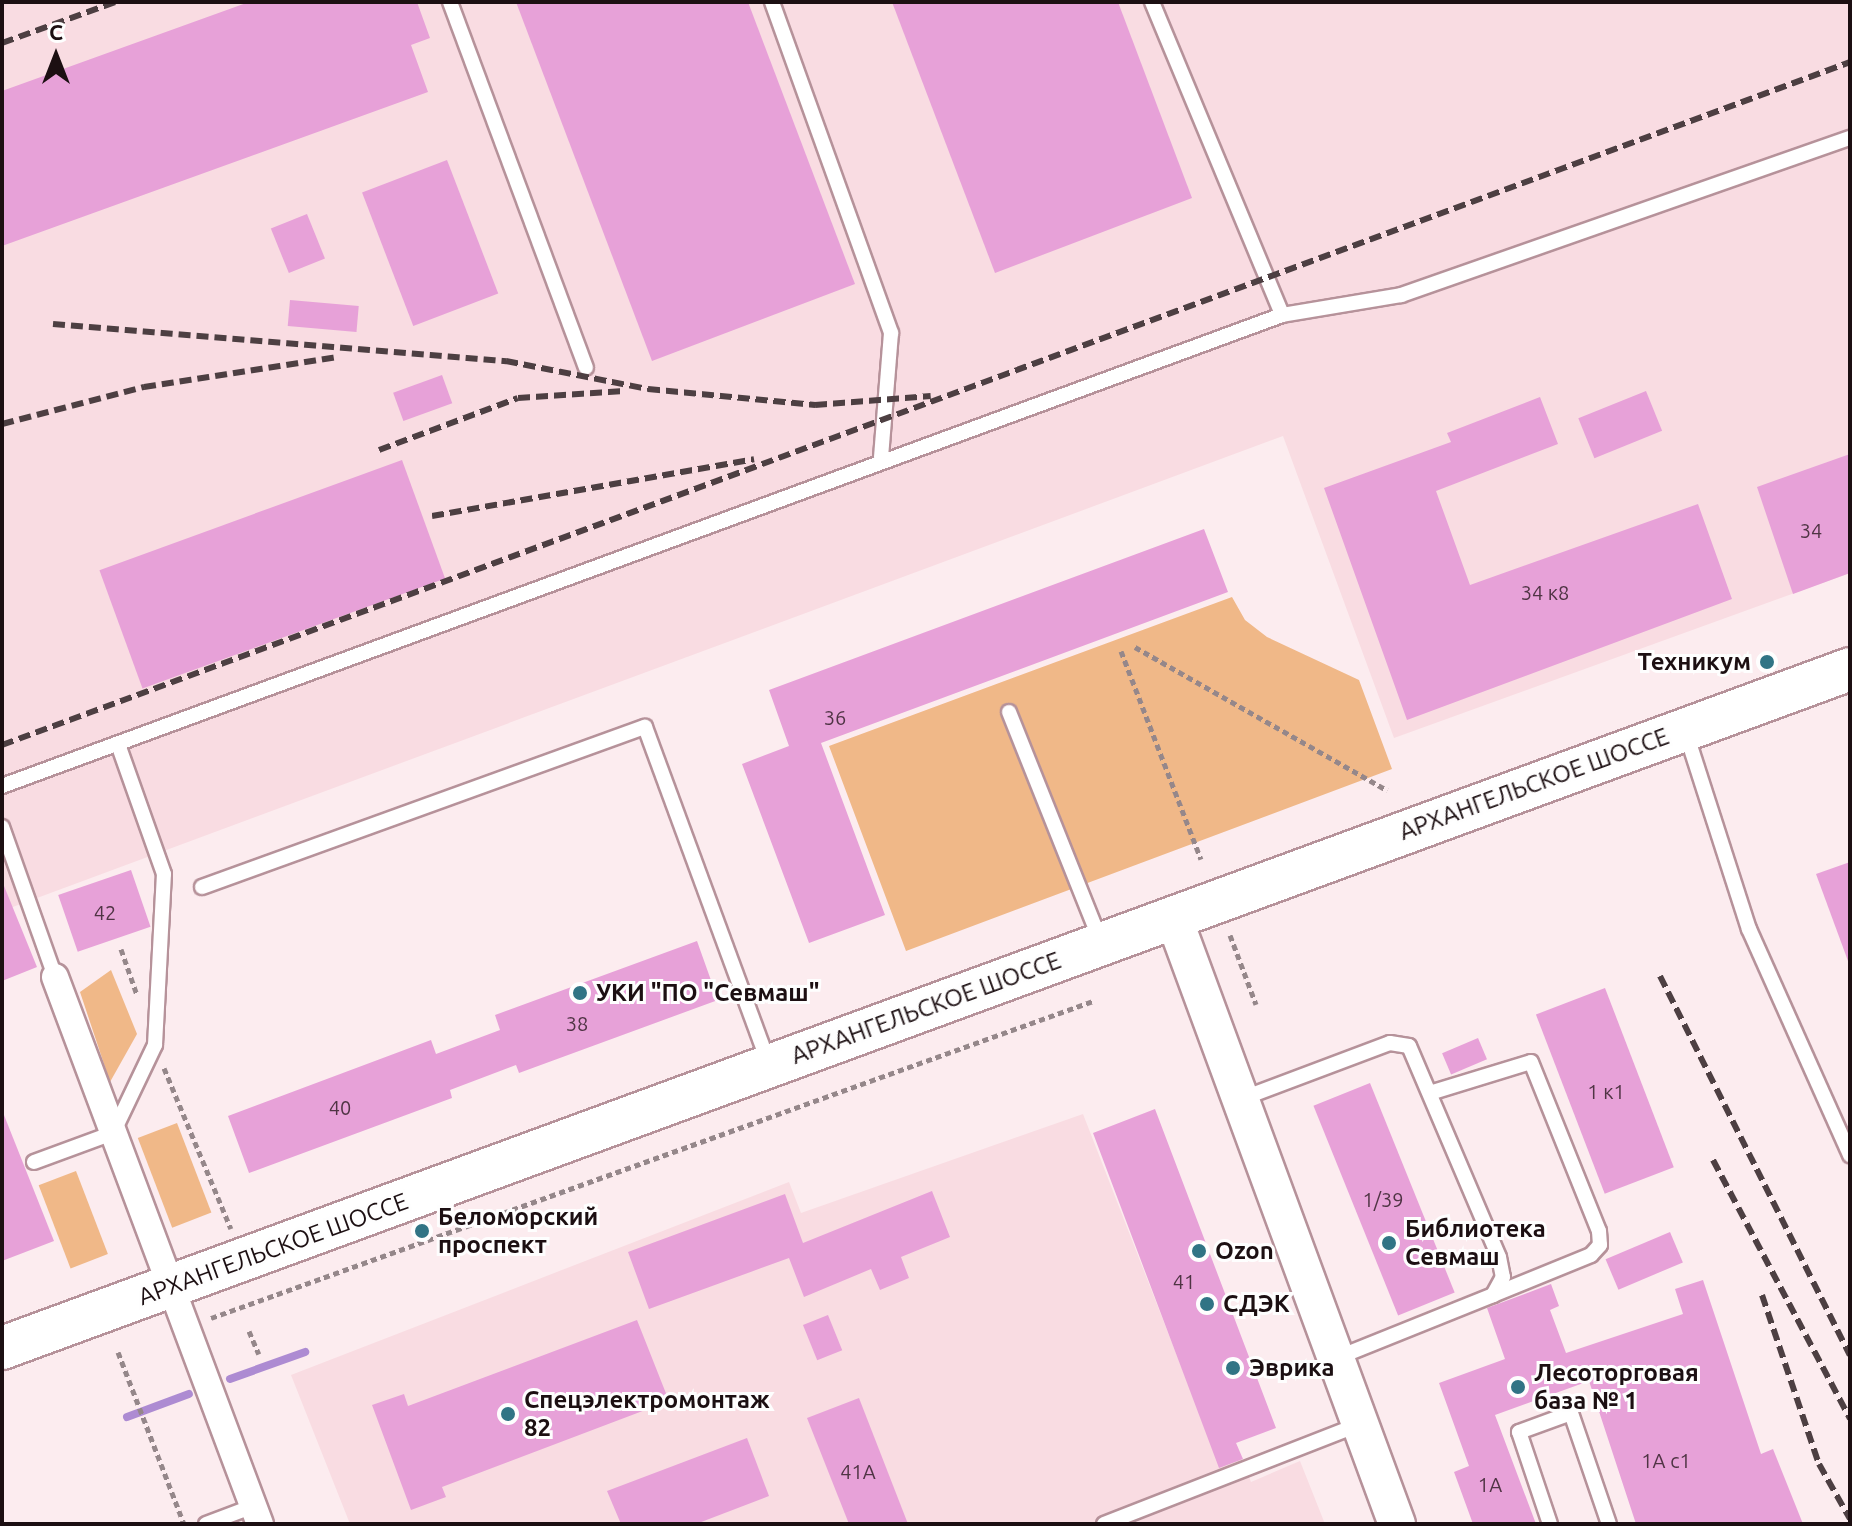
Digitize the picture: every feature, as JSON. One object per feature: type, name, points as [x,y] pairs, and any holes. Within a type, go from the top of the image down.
[{"type":"main road","name":"АРХАНГЕЛЬСКОЕ ШОССЕ","points":[[2,1348],[1850,669]]},
{"type":"main road","points":[[1173,916],[1397,1524]]},
{"type":"street","points":[[55,977],[257,1515]]},
{"type":"lane","points":[[450,2],[586,367]]},
{"type":"lane","points":[[772,2],[891,333],[881,458]]},
{"type":"lane","points":[[1152,2],[1282,315]]},
{"type":"lane","points":[[2,786],[119,747],[881,458],[1282,315],[1401,295],[1850,138]]},
{"type":"lane","points":[[1009,712],[1101,943]]},
{"type":"lane","points":[[202,887],[645,727],[770,1065]]},
{"type":"lane","points":[[1685,729],[1749,929],[1850,1155]]},
{"type":"lane","points":[[34,1162],[113,1133],[155,1045],[164,874],[119,747]]},
{"type":"lane","points":[[2,827],[55,977]]},
{"type":"lane","points":[[1241,1099],[1390,1043],[1409,1046],[1433,1092],[1499,1257],[1503,1277],[1493,1295]]},
{"type":"lane","points":[[1336,1358],[1591,1255],[1599,1231],[1531,1062],[1433,1092]]},
{"type":"lane","points":[[1550,1524],[1519,1432],[1571,1413],[1609,1524]]},
{"type":"lane","points":[[1104,1524],[1360,1424]]},
{"type":"lane","points":[[206,1524],[257,1515]]},
{"type":"path","points":[[1135,647],[1387,790]]},
{"type":"path","points":[[1121,651],[1201,859]]},
{"type":"path","points":[[1230,935],[1256,1004]]},
{"type":"path","points":[[121,949],[155,1045],[233,1234]]},
{"type":"path","points":[[211,1318],[1093,1001]]},
{"type":"path","points":[[249,1331],[259,1354]]},
{"type":"path","points":[[118,1352],[184,1524]]},
{"type":"shaded area","points":[[2,2],[1850,2],[1850,573],[1394,738],[1283,436],[2,911]]},
{"type":"shaded area","points":[[1232,597],[1245,620],[1267,637],[1359,680],[1392,769],[906,951],[829,746]]},
{"type":"shaded area","points":[[111,970],[137,1034],[110,1082],[80,992]]},
{"type":"shaded area","points":[[1083,1114],[1214,1451],[1236,1443],[1251,1482],[1300,1461],[1325,1524],[350,1524],[291,1375],[789,1182],[801,1213]]},
{"type":"shaded area","points":[[177,1123],[211,1213],[172,1228],[138,1138]]},
{"type":"shaded area","points":[[76,1171],[108,1254],[71,1268],[39,1185]]},
{"type":"building","points":[[249,2],[417,2],[430,38],[411,45],[428,92],[2,246],[2,91]]},
{"type":"building","points":[[516,2],[748,2],[855,284],[652,361]]},
{"type":"building","points":[[892,2],[1118,2],[1192,198],[995,273]]},
{"type":"building","points":[[447,160],[498,294],[413,326],[362,193]]},
{"type":"building","points":[[307,214],[325,259],[289,273],[271,229]]},
{"type":"building","points":[[290,300],[359,306],[356,332],[288,326]]},
{"type":"building","points":[[442,375],[452,403],[403,421],[393,393]]},
{"type":"building","points":[[1646,391],[1662,431],[1594,458],[1578,418]]},
{"type":"building","points":[[1540,397],[1558,444],[1436,491],[1470,585],[1698,504],[1732,599],[1407,720],[1324,488],[1451,442],[1447,433]]},
{"type":"building","points":[[1850,454],[1850,573],[1793,594],[1757,487]]},
{"type":"building","points":[[402,460],[445,578],[143,689],[99,570]]},
{"type":"building","points":[[1204,529],[1228,592],[821,743],[885,915],[809,943],[742,764],[789,746],[769,690]]},
{"type":"building","points":[[1850,862],[1850,961],[1848,961],[1816,874]]},
{"type":"building","points":[[131,870],[151,927],[78,952],[58,895]]},
{"type":"building","points":[[2,881],[37,967],[2,981]]},
{"type":"building","points":[[697,941],[718,1000],[519,1073],[516,1065],[450,1090],[452,1098],[249,1173],[228,1116],[431,1040],[436,1054],[500,1030],[495,1015]]},
{"type":"building","points":[[1605,988],[1674,1167],[1605,1194],[1536,1015]]},
{"type":"building","points":[[1478,1038],[1487,1059],[1451,1074],[1442,1053]]},
{"type":"building","points":[[1370,1083],[1455,1293],[1398,1315],[1313,1106]]},
{"type":"building","points":[[1155,1109],[1276,1428],[1236,1443],[1243,1459],[1219,1468],[1093,1133]]},
{"type":"building","points":[[2,1110],[54,1241],[2,1261]]},
{"type":"building","points":[[932,1191],[950,1237],[901,1257],[909,1278],[880,1290],[871,1269],[804,1297],[789,1258],[649,1309],[628,1252],[785,1194],[803,1243]]},
{"type":"building","points":[[1670,1232],[1683,1262],[1618,1290],[1606,1259]]},
{"type":"building","points":[[1703,1280],[1761,1454],[1773,1449],[1803,1524],[1636,1524],[1589,1381],[1495,1415],[1536,1524],[1473,1524],[1454,1472],[1469,1466],[1439,1383],[1505,1359],[1487,1308],[1551,1284],[1559,1306],[1550,1310],[1566,1353],[1683,1314],[1675,1289]]},
{"type":"building","points":[[828,1315],[842,1350],[817,1360],[803,1325]]},
{"type":"building","points":[[637,1320],[669,1401],[442,1487],[446,1497],[411,1510],[372,1405],[404,1394],[408,1406]]},
{"type":"building","points":[[859,1398],[908,1524],[849,1524],[807,1418]]},
{"type":"building","points":[[747,1438],[769,1496],[696,1524],[621,1524],[607,1491]]},
{"type":"waterway","points":[[230,1379],[305,1352]]},
{"type":"waterway","points":[[127,1417],[189,1394]]},
{"type":"railway","points":[[2,43],[115,2]]},
{"type":"railway","points":[[2,745],[1850,62]]},
{"type":"railway","points":[[53,324],[506,361],[648,389],[815,405],[931,396]]},
{"type":"railway","points":[[2,424],[144,387],[338,357]]},
{"type":"railway","points":[[379,450],[518,398],[624,391]]},
{"type":"railway","points":[[432,516],[754,459]]},
{"type":"railway","points":[[1660,976],[1850,1355]]},
{"type":"railway","points":[[1713,1160],[1850,1419]]},
{"type":"railway","points":[[1762,1295],[1819,1464],[1850,1519]]},
{"type":"place","name":"Техникум","points":[[1767,662]]},
{"type":"place","name":"УКИ \"ПО \"Севмаш\"","points":[[580,993]]},
{"type":"place","name":"Беломорский проспект","points":[[422,1231]]},
{"type":"place","name":"Библиотека Севмаш","points":[[1389,1243]]},
{"type":"place","name":"Ozon","points":[[1199,1251]]},
{"type":"place","name":"СДЭК","points":[[1207,1304]]},
{"type":"place","name":"Эврика","points":[[1233,1368]]},
{"type":"place","name":"Лесоторговая база № 1","points":[[1518,1387]]},
{"type":"place","name":"Спецэлектромонтаж 82","points":[[508,1414]]}]
